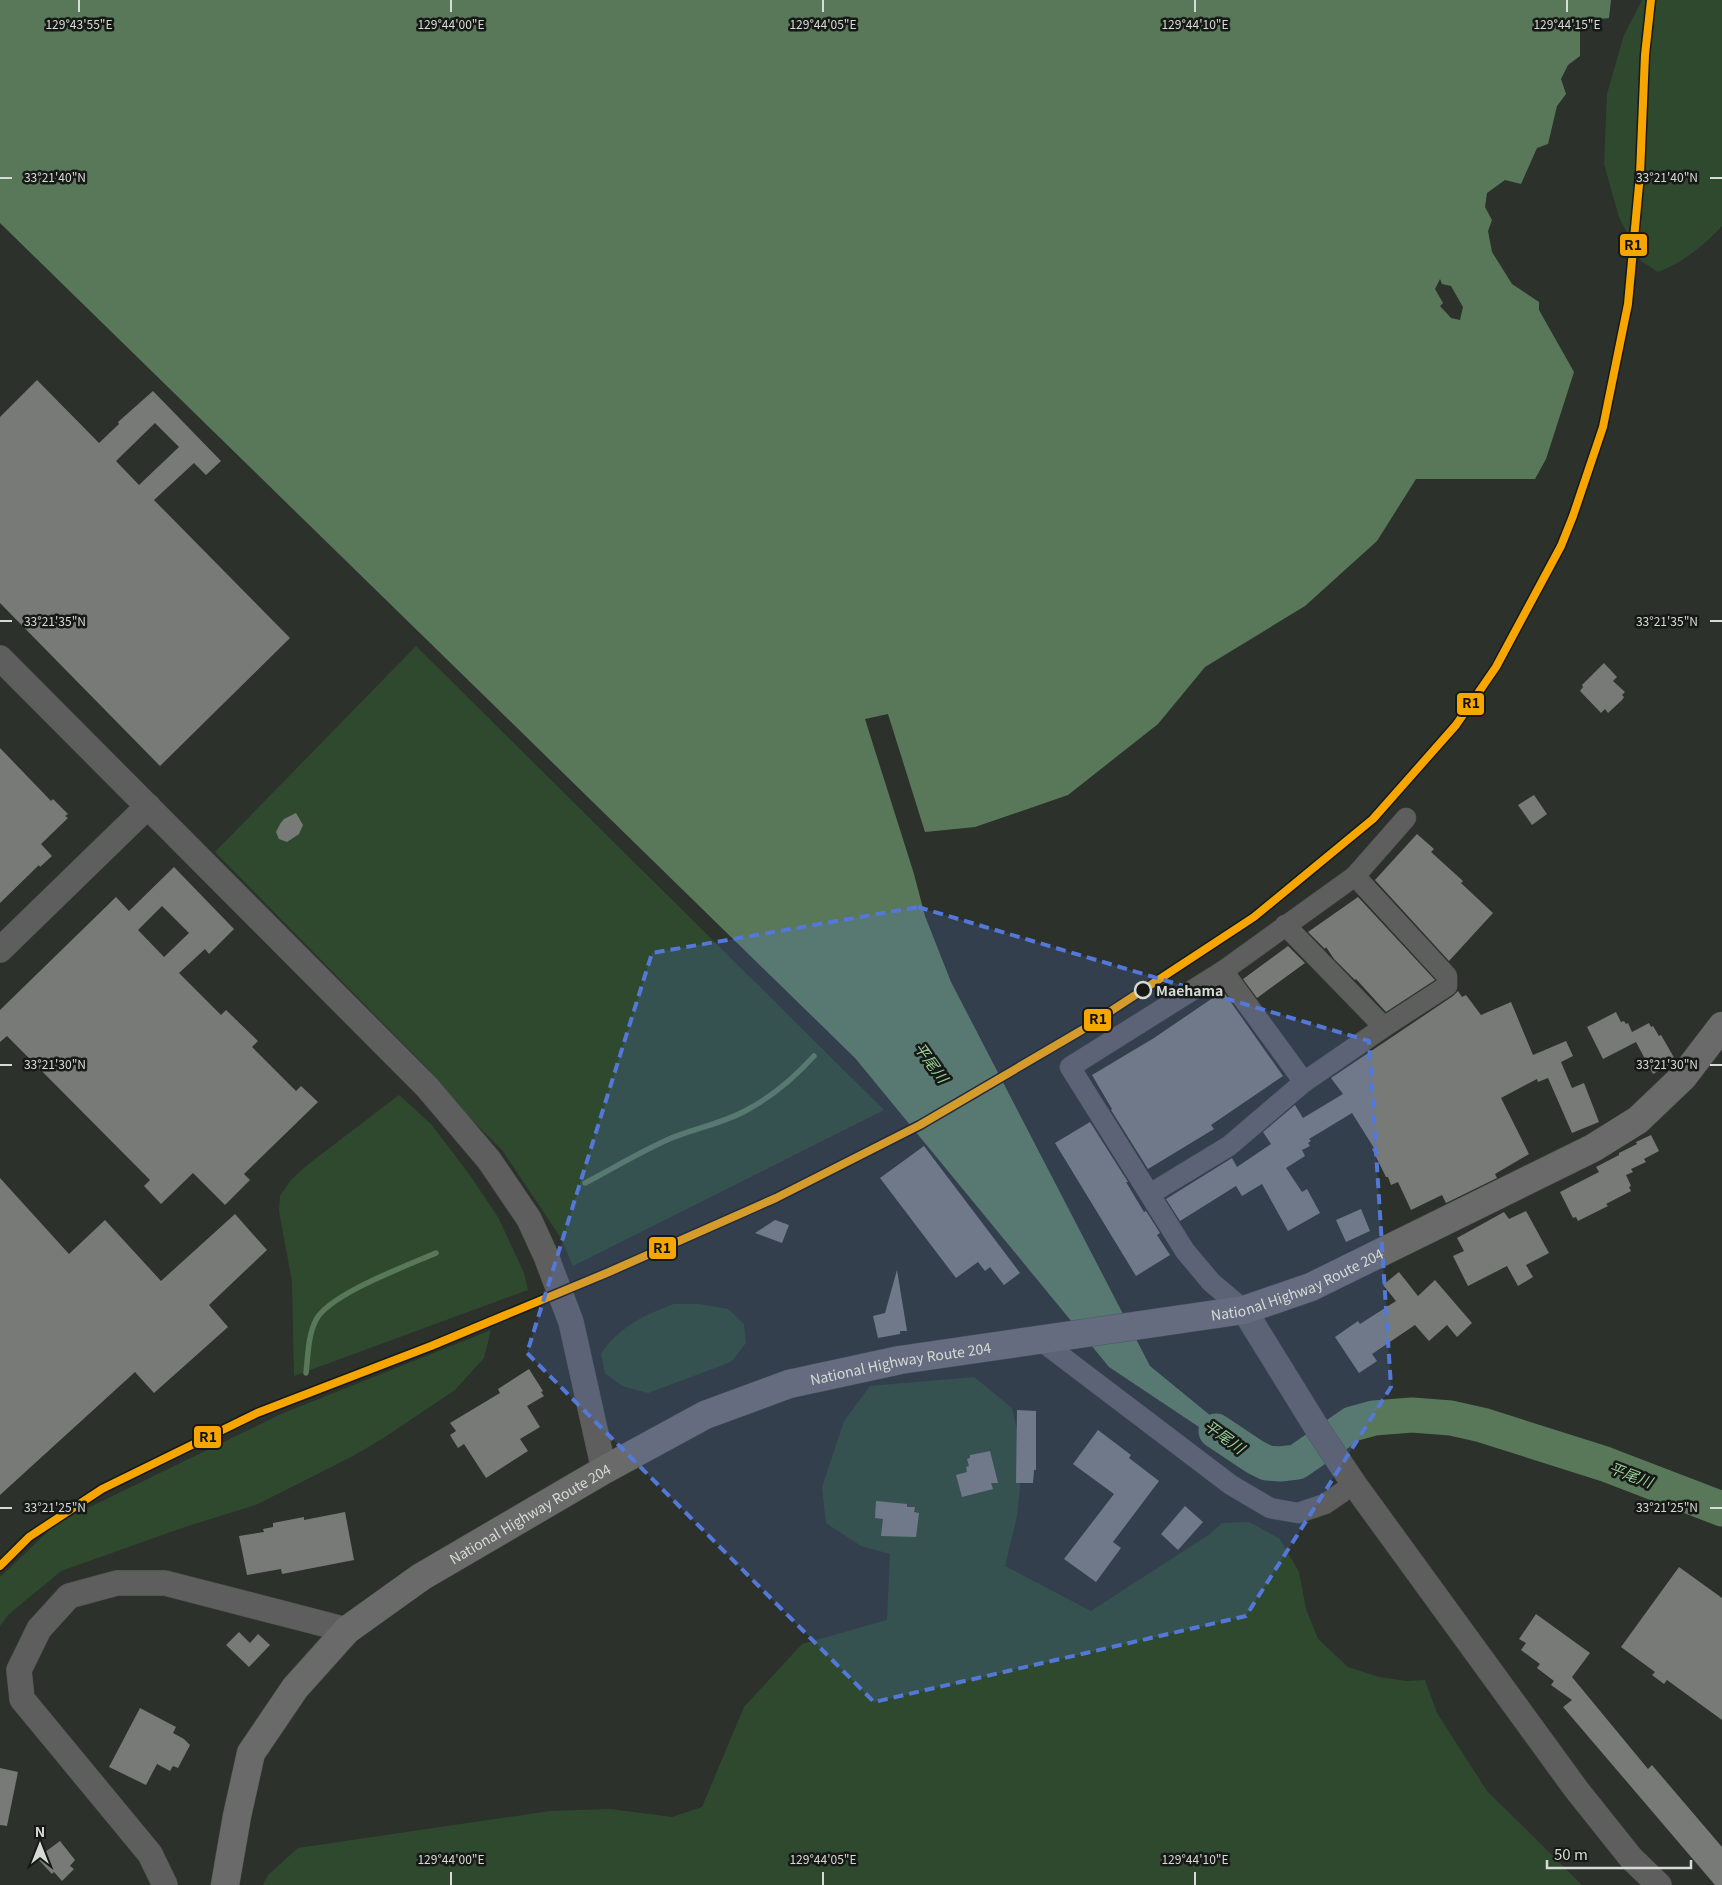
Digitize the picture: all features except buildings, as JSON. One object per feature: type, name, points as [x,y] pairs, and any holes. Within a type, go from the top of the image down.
[{"type":"highway","name":"National Highway Route 204","points":[[225,1885],[251,1754],[295,1688],[347,1630],[422,1577],[604,1470],[705,1416],[789,1384],[900,1360],[1161,1324],[1244,1310],[1311,1287],[1593,1148],[1638,1120],[1683,1077],[1722,1026]]},
{"type":"street","points":[[0,658],[427,1087],[489,1160],[529,1219],[572,1322],[604,1470]]},
{"type":"street","points":[[0,950],[148,806]]},
{"type":"street","points":[[1406,818],[1355,876],[1223,971],[1070,1067],[1185,1251],[1211,1282],[1244,1310],[1320,1433],[1349,1476],[1576,1789],[1631,1858],[1659,1885]]},
{"type":"street","points":[[1150,1194],[1229,1146],[1304,1082],[1447,986],[1447,976],[1355,876]]},
{"type":"street","points":[[1285,925],[1384,1027]]},
{"type":"street","points":[[1223,971],[1304,1082]]},
{"type":"street","points":[[1050,1339],[1231,1485],[1270,1508],[1298,1513],[1325,1504],[1349,1476]]},
{"type":"street","points":[[165,1885],[150,1854],[22,1699],[19,1670],[39,1629],[69,1596],[117,1583],[165,1583],[347,1630]]},
{"type":"highlighted area","points":[[918,907],[1369,1041],[1391,1387],[1246,1616],[874,1702],[527,1353],[652,953]]},
{"type":"shaded area","points":[[1642,0],[1722,0],[1722,226],[1693,253],[1658,272],[1641,261],[1619,217],[1604,164],[1607,94],[1624,35]]},
{"type":"shaded area","points":[[416,646],[884,1110],[573,1266],[561,1238],[502,1150],[467,1115],[431,1072],[215,852]]},
{"type":"shaded area","points":[[399,1095],[431,1124],[469,1174],[498,1217],[524,1273],[528,1290],[294,1376],[292,1281],[279,1211],[280,1196],[291,1180],[306,1166]]},
{"type":"shaded area","points":[[674,1304],[699,1304],[728,1309],[744,1324],[746,1343],[731,1362],[648,1393],[622,1386],[605,1373],[601,1354],[615,1337],[643,1317]]},
{"type":"shaded area","points":[[491,1330],[484,1358],[455,1390],[385,1437],[353,1456],[258,1504],[182,1528],[61,1571],[8,1615],[0,1626],[0,1577],[57,1523],[281,1414]]},
{"type":"shaded area","points":[[974,1377],[1012,1408],[1023,1458],[1017,1516],[1005,1566],[1091,1611],[1210,1534],[1222,1523],[1249,1522],[1280,1539],[1299,1572],[1306,1609],[1318,1639],[1348,1667],[1379,1677],[1407,1681],[1425,1680],[1437,1713],[1487,1791],[1582,1885],[263,1885],[268,1875],[298,1848],[550,1811],[610,1809],[672,1817],[702,1807],[744,1707],[802,1644],[887,1620],[890,1554],[861,1546],[826,1523],[822,1487],[844,1421],[870,1386]]},
{"type":"water","points":[[0,0],[1611,0],[1609,18],[1591,20],[1580,31],[1580,56],[1568,65],[1561,79],[1566,94],[1557,106],[1548,144],[1537,148],[1521,184],[1505,180],[1487,193],[1485,207],[1492,220],[1488,231],[1492,252],[1512,284],[1539,302],[1539,310],[1574,372],[1546,459],[1535,479],[1416,479],[1377,541],[1305,606],[1205,667],[1158,724],[1068,795],[975,827],[925,832],[888,714],[865,719],[914,874],[925,916],[951,982],[1150,1366],[1250,1448],[1256,1456],[1255,1459],[1223,1443],[1109,1367],[855,1058],[0,223]],"holes":[[[1440,279],[1442,284],[1451,286],[1463,307],[1460,320],[1451,318],[1440,306],[1443,303],[1435,289]]]},
{"type":"waterway","points":[[585,1183],[667,1140],[736,1116],[755,1106],[799,1072],[814,1056]]},
{"type":"waterway","points":[[306,1373],[311,1332],[316,1320],[324,1310],[336,1300],[371,1281],[436,1253]]},
{"type":"waterway","name":"平尾川","points":[[1216,1431],[1255,1457],[1267,1463],[1280,1464],[1297,1462],[1352,1424],[1374,1418],[1412,1415],[1451,1418],[1482,1425],[1605,1464],[1722,1509]]},
{"type":"transit line","name":"R1","points":[[0,1566],[29,1537],[102,1489],[257,1413],[431,1346],[609,1272],[776,1198],[920,1125],[1082,1030],[1254,917],[1373,819],[1456,725],[1496,667],[1561,546],[1573,516],[1603,427],[1628,304],[1640,174],[1645,55],[1651,0]]},
{"type":"place","name":"Maehama","points":[[1143,990]]}]
